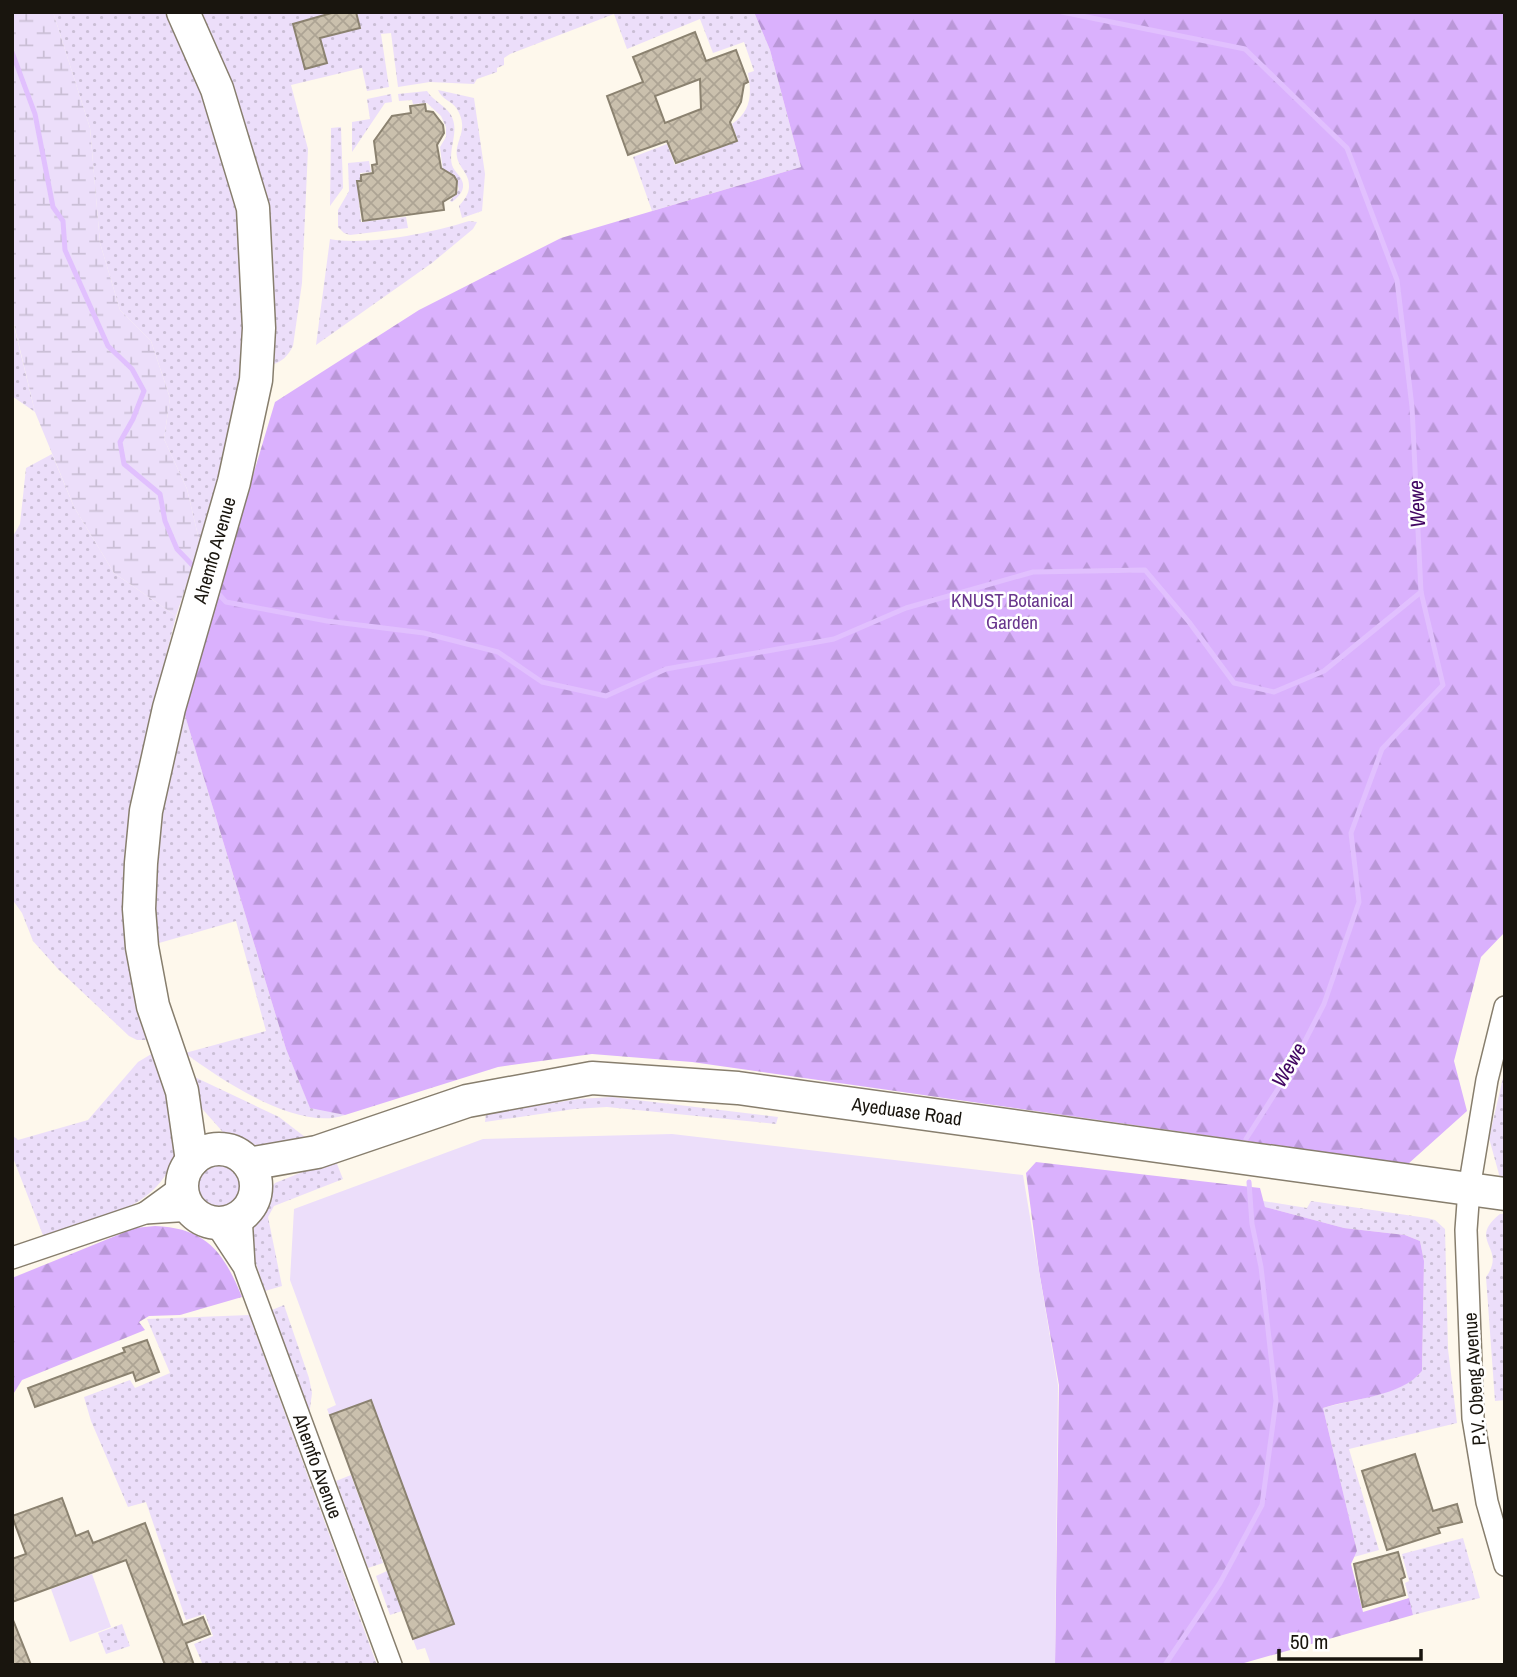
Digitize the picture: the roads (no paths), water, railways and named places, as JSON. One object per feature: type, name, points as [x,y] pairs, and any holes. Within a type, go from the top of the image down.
[{"type":"street","name":"Ahemfo Avenue","points":[[183,12],[217,89],[253,208],[259,328],[256,380],[234,482],[169,708],[146,811],[139,909],[142,947],[153,1006],[182,1091],[391,1665]]},
{"type":"street","name":"P.V. Obeng Avenue","points":[[1505,1007],[1487,1080],[1469,1189],[1466,1230],[1473,1418],[1486,1502],[1505,1565]]},
{"type":"street","name":"Ayeduase Road","points":[[12,1258],[467,1101],[592,1078],[738,1087],[1505,1194]]},
{"type":"waterway","name":"Wewe","points":[[1062,12],[1245,49],[1347,148],[1397,280],[1412,407],[1421,592],[1443,685],[1382,749],[1351,833],[1359,902],[1324,1004],[1290,1070],[1246,1139]]},
{"type":"waterway","points":[[12,52],[35,114],[53,207],[63,221],[65,250],[108,346],[132,369],[144,391],[120,442],[124,464],[160,494],[165,521],[177,549],[198,571]]},
{"type":"waterway","points":[[214,589],[226,602],[327,621],[424,633],[498,652],[542,682],[606,696],[666,669],[834,639],[906,608],[1033,572],[1145,570],[1189,622],[1234,683],[1274,692],[1324,671],[1421,592]]},
{"type":"waterway","name":"Wewe","points":[[1165,1665],[1220,1583],[1262,1505],[1276,1401],[1261,1267],[1252,1224],[1249,1182]]},
{"type":"park label","name":"KNUST Botanical Garden","points":[[1012,611]]}]
